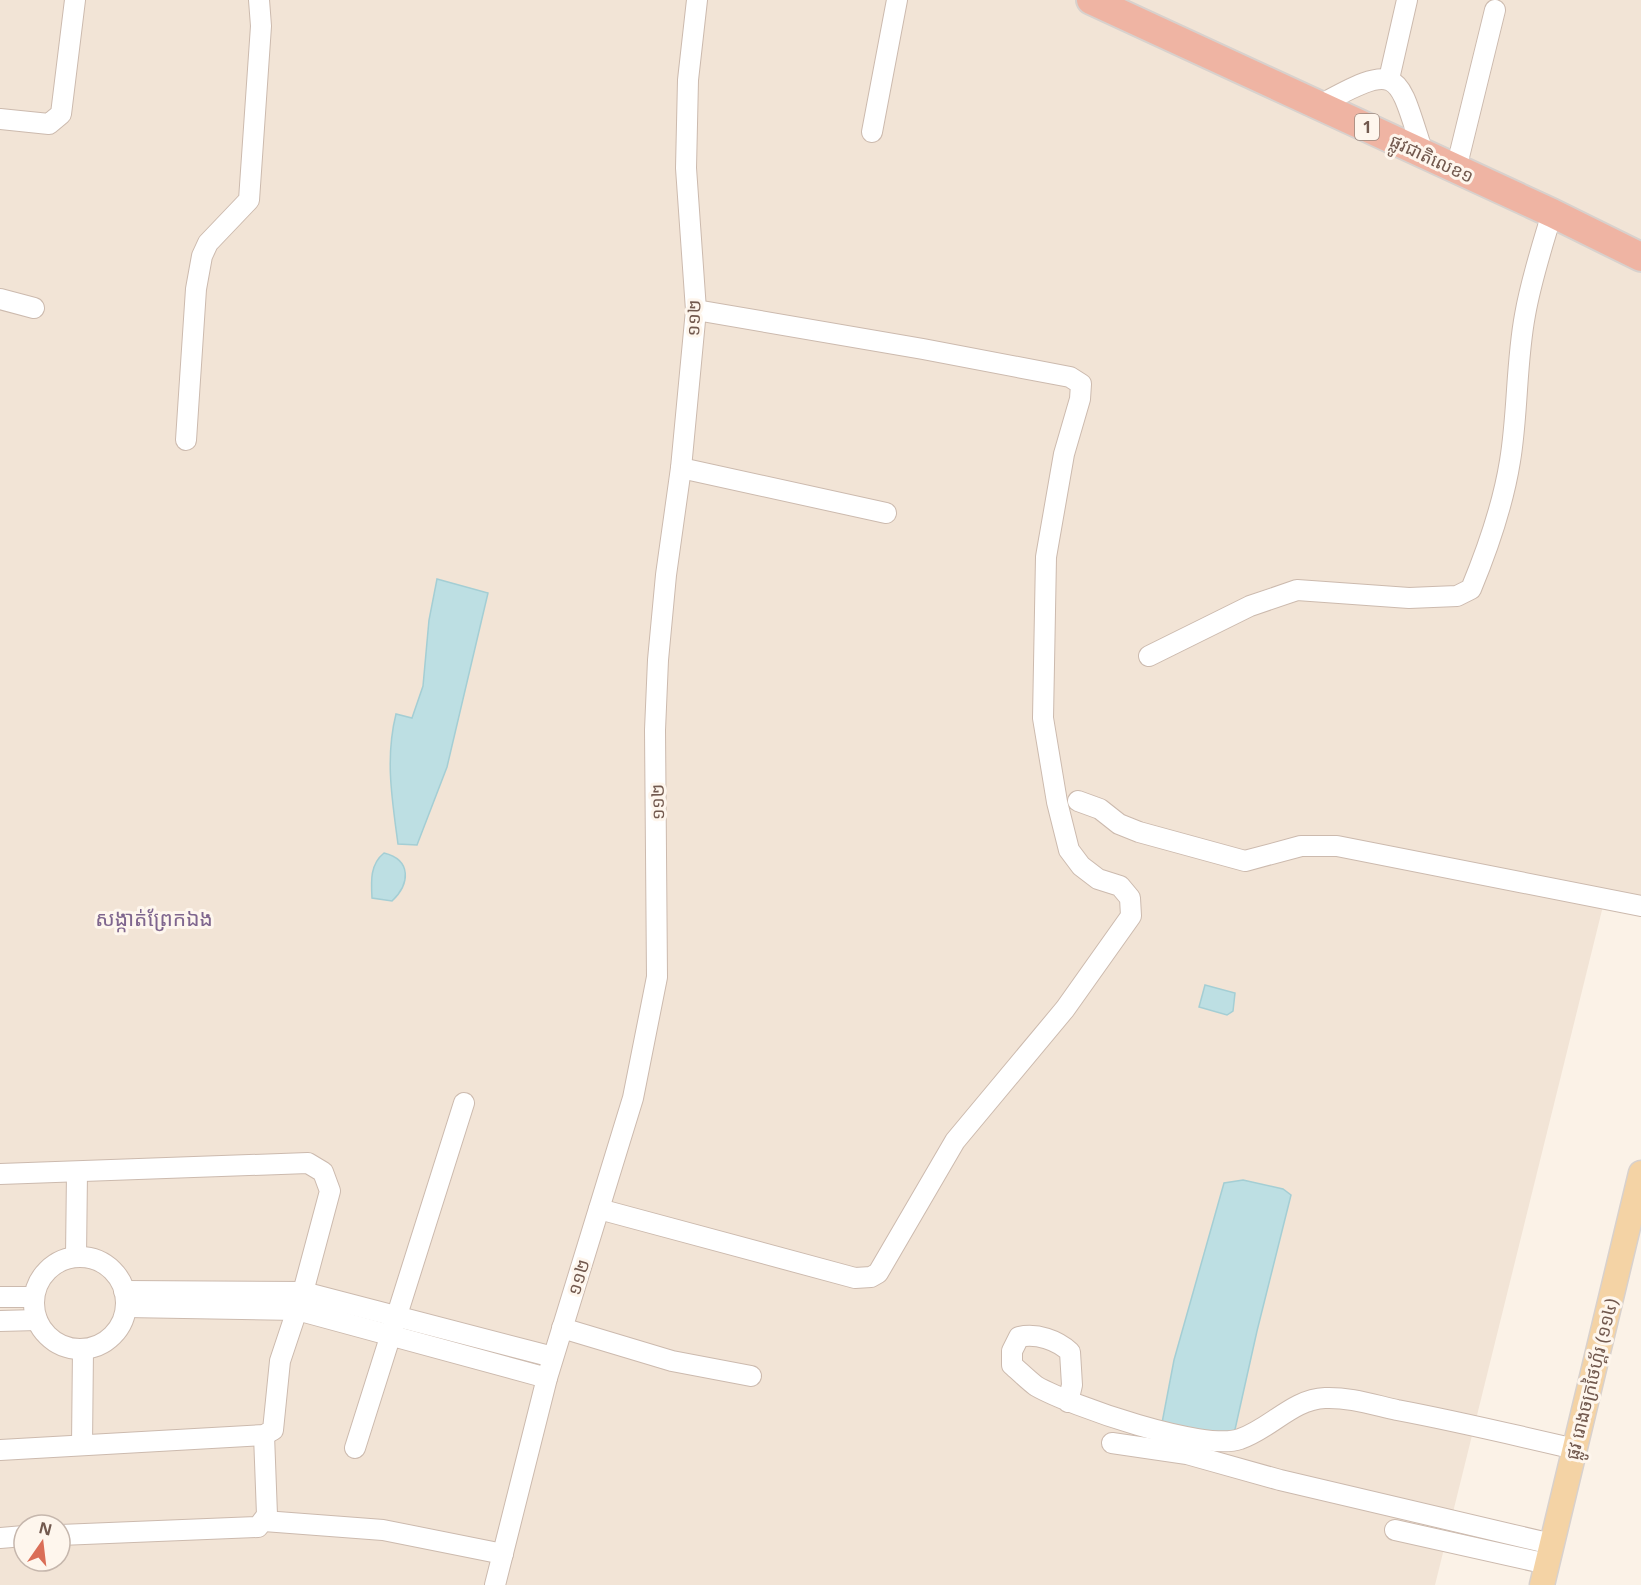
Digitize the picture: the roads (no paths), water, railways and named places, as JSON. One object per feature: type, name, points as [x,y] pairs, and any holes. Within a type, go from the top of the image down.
[{"type":"highway","name":"ផ្លូវជាតិលេខ១","points":[[1092,0],[1552,213],[1641,257]]},
{"type":"main road","name":"ផ្លូវ រោងចក្រថៃហ្គ័រ (១១៤)","points":[[1547,1564],[1641,1173]]},
{"type":"street","points":[[0,119],[49,124],[61,114],[75,0]]},
{"type":"street","points":[[186,440],[196,289],[202,256],[208,243],[249,200],[261,26],[259,0]]},
{"type":"street","name":"១១២","points":[[495,1585],[547,1378],[633,1098],[657,977],[655,730],[658,660],[666,575],[681,468],[696,310],[686,168],[688,80],[697,0]]},
{"type":"street","points":[[872,132],[897,0]]},
{"type":"street","points":[[1389,80],[1407,0]]},
{"type":"street","points":[[1456,169],[1495,10]]},
{"type":"street","points":[[1320,105],[1357,84],[1377,77],[1389,80],[1400,87],[1405,97],[1423,153]]},
{"type":"street","points":[[1149,656],[1250,606],[1297,590],[1408,598],[1457,596],[1471,589],[1501,502],[1510,460],[1515,385],[1524,316],[1533,275],[1552,213]]},
{"type":"street","points":[[0,299],[34,308]]},
{"type":"street","points":[[599,1209],[855,1278],[871,1277],[878,1273],[955,1141],[1065,1009],[1131,916],[1130,898],[1120,886],[1098,879],[1081,866],[1069,850],[1057,802],[1043,718],[1046,557],[1064,454],[1080,399],[1081,384],[1070,377],[696,310]]},
{"type":"street","points":[[681,468],[886,513]]},
{"type":"street","points":[[1078,801],[1100,809],[1119,824],[1138,832],[1245,861],[1301,846],[1337,846],[1641,906]]},
{"type":"street","points":[[355,1448],[464,1103]]},
{"type":"street","points":[[0,1174],[308,1163],[323,1172],[330,1191],[300,1301],[280,1361],[273,1430],[264,1435],[0,1449]]},
{"type":"street","points":[[76,1257],[77,1172]]},
{"type":"street","points":[[76,1257],[92,1258],[106,1265],[118,1276],[125,1299],[123,1319],[112,1336],[96,1347],[83,1349],[57,1344],[47,1336],[37,1320],[33,1297],[38,1282],[48,1269],[61,1261],[76,1257]]},
{"type":"street","points":[[0,1297],[33,1297]]},
{"type":"street","points":[[125,1299],[300,1301],[396,1315],[553,1357]]},
{"type":"street","points":[[300,1301],[391,1335],[547,1378]]},
{"type":"street","points":[[0,1321],[37,1320]]},
{"type":"street","points":[[562,1328],[672,1361],[751,1376]]},
{"type":"street","points":[[82,1445],[83,1349]]},
{"type":"street","points":[[1068,1402],[1210,1442],[1239,1439],[1303,1403],[1317,1399],[1340,1399],[1459,1422],[1575,1449]]},
{"type":"street","points":[[72,1535],[258,1527],[267,1515],[264,1435]]},
{"type":"street","points":[[1112,1443],[1187,1454],[1292,1483],[1547,1564]]},
{"type":"street","points":[[264,1521],[383,1530],[503,1554]]},
{"type":"street","points":[[1395,1530],[1547,1564]]},
{"type":"water","points":[[437,579],[488,593],[447,767],[417,845],[398,844],[390,763],[393,730],[396,714],[412,718],[423,686],[429,620]]},
{"type":"water","points":[[384,853],[400,861],[405,873],[402,887],[392,901],[372,898],[374,868],[379,857]]},
{"type":"water","points":[[1205,985],[1235,993],[1233,1011],[1227,1015],[1199,1007]]},
{"type":"water","points":[[1243,1180],[1283,1189],[1291,1195],[1234,1434],[1226,1435],[1162,1423],[1174,1360],[1224,1183]]},
{"type":"district","name":"សង្កាត់ព្រែកឯង","points":[[154,918]]}]
